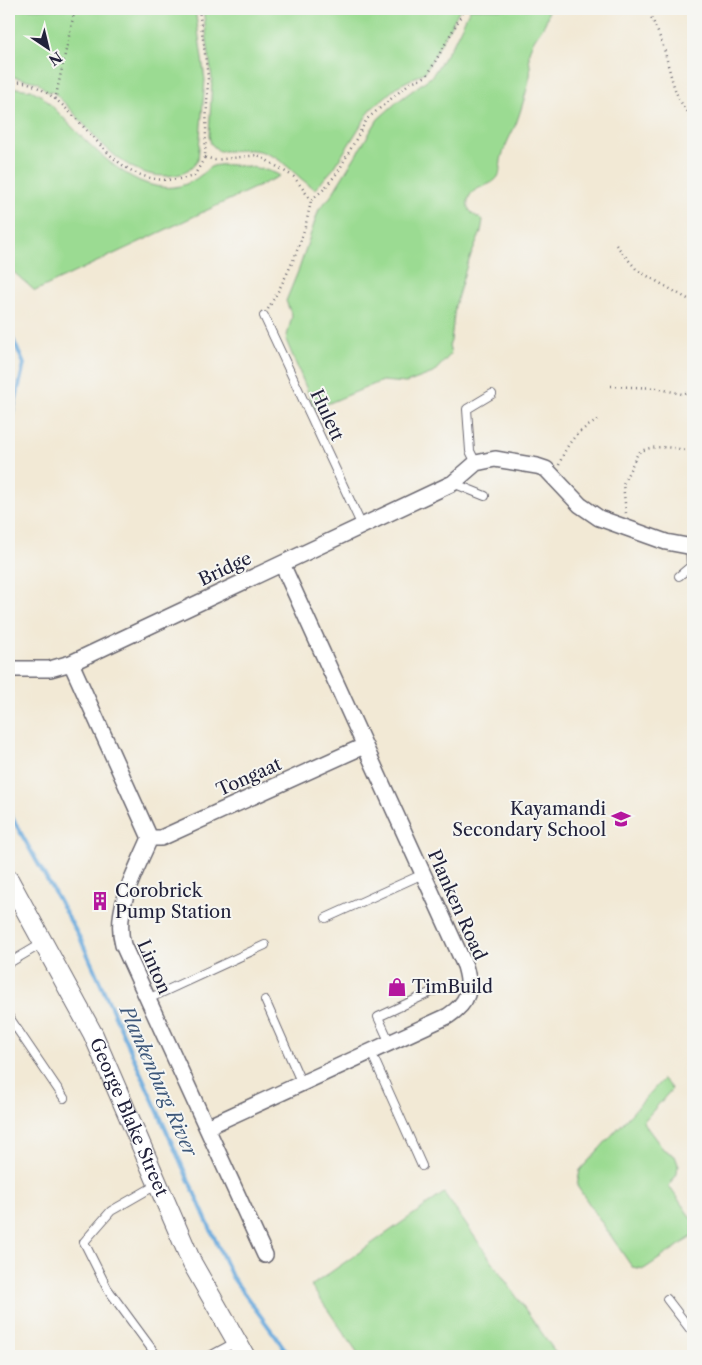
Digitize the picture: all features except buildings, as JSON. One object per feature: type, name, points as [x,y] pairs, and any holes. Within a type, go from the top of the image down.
[{"type":"street","points":[[476,463],[495,459],[538,466],[556,479],[590,513],[637,531],[691,547]]},
{"type":"street","name":"Bridge","points":[[9,669],[50,670],[71,663],[453,483],[476,463]]},
{"type":"street","name":"Planken Road","points":[[207,1127],[448,1016],[460,1008],[467,997],[469,982],[465,966],[282,564]]},
{"type":"street","points":[[71,663],[150,838]]},
{"type":"street","name":"Tongaat","points":[[150,838],[161,838],[364,746]]},
{"type":"street","name":"Linton","points":[[150,838],[120,914],[119,930],[123,945],[265,1255]]},
{"type":"street","name":"George Blake Street","points":[[9,880],[93,1034],[192,1263],[241,1349]]},
{"type":"lane","name":"Hulett","points":[[264,316],[362,526]]},
{"type":"lane","points":[[476,463],[470,451],[467,409],[492,394]]},
{"type":"lane","points":[[453,483],[485,496]]},
{"type":"lane","points":[[679,576],[692,569],[691,547]]},
{"type":"lane","points":[[326,918],[423,874]]},
{"type":"lane","points":[[9,963],[43,943]]},
{"type":"lane","points":[[148,999],[265,945]]},
{"type":"lane","points":[[390,1043],[378,1017],[440,988]]},
{"type":"lane","points":[[265,1000],[302,1084]]},
{"type":"lane","points":[[9,1017],[64,1098]]},
{"type":"lane","points":[[371,1052],[422,1166]]},
{"type":"lane","points":[[157,1356],[107,1288],[84,1242],[111,1212],[158,1184]]},
{"type":"lane","points":[[667,1299],[693,1333]]},
{"type":"lane","points":[[210,1356],[241,1349]]},
{"type":"path","points":[[55,100],[75,9]]},
{"type":"path","points":[[9,81],[30,84],[55,100],[116,160],[130,171],[152,180],[174,182],[194,176],[205,157],[208,77],[199,9]]},
{"type":"path","points":[[264,316],[286,279],[306,228],[311,200],[323,190],[338,172],[367,119],[412,82],[427,76],[465,9]]},
{"type":"path","points":[[647,9],[657,28],[674,90],[693,117]]},
{"type":"path","points":[[654,9],[673,9]]},
{"type":"path","points":[[205,157],[215,160],[258,155],[294,177],[311,200]]},
{"type":"path","points":[[616,245],[637,270],[693,302]]},
{"type":"path","points":[[611,386],[656,388],[682,394],[693,392]]},
{"type":"path","points":[[556,479],[563,455],[576,434],[582,428],[599,420]]},
{"type":"path","points":[[637,531],[626,515],[623,492],[623,484],[634,456],[641,451],[667,447],[693,452]]},
{"type":"green space","points":[[9,9],[195,9],[205,80],[198,160],[195,164],[185,172],[166,176],[148,174],[132,167],[103,144],[52,91],[48,92],[37,82],[9,76]]},
{"type":"green space","points":[[203,9],[460,9],[425,72],[398,86],[371,109],[334,168],[315,189],[275,157],[250,150],[219,151],[211,144],[209,136],[212,79]]},
{"type":"green space","points":[[470,9],[548,9],[548,15],[530,50],[529,82],[516,124],[501,158],[499,175],[492,183],[473,192],[468,201],[468,208],[474,215],[483,220],[481,232],[467,265],[455,306],[449,346],[451,354],[433,373],[406,383],[382,381],[315,409],[286,340],[292,316],[286,301],[319,209],[331,196],[378,119],[432,76],[454,42]]},
{"type":"green space","points":[[9,87],[31,90],[42,96],[94,148],[124,172],[139,181],[155,186],[174,187],[196,179],[211,167],[219,165],[258,168],[280,176],[35,291],[9,268]]},
{"type":"green space","points":[[663,1079],[672,1089],[643,1122],[663,1149],[675,1156],[678,1164],[677,1174],[669,1186],[693,1221],[693,1236],[644,1269],[632,1267],[577,1186],[580,1170]]},
{"type":"green space","points":[[444,1193],[558,1356],[360,1356],[311,1286]]},
{"type":"waterway","name":"Plankenburg River","points":[[9,330],[24,364],[9,429]]},
{"type":"waterway","name":"Plankenburg River","points":[[9,812],[81,940],[232,1277],[290,1356]]},
{"type":"place","name":"Kayamandi Secondary School","points":[[621,819]]},
{"type":"place","name":"Corobrick Pump Station","points":[[100,901]]},
{"type":"place","name":"TimBuild","points":[[397,987]]}]
